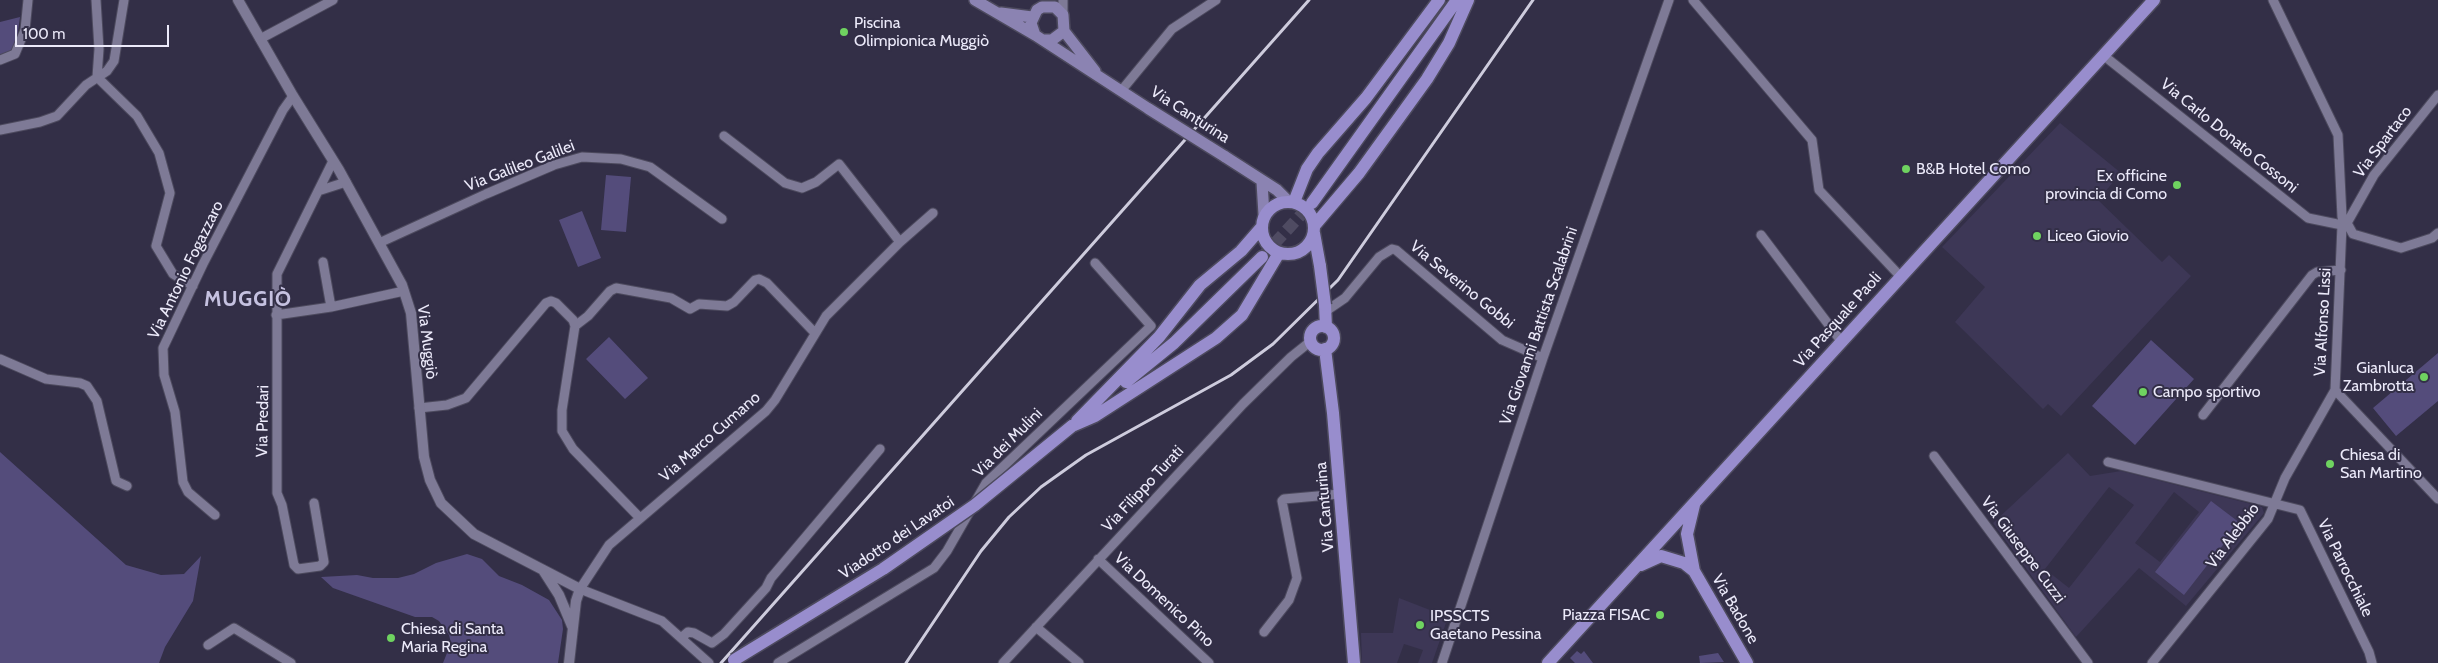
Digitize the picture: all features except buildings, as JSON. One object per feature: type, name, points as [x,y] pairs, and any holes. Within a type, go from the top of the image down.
[{"type":"main road","name":"Via Canturina","points":[[975,0],[1039,37],[1277,190],[1291,202]]},
{"type":"main road","points":[[1291,202],[1307,169],[1318,153],[1366,98],[1439,0]]},
{"type":"main road","points":[[1312,203],[1436,32],[1457,0]]},
{"type":"main road","points":[[1296,253],[1308,245],[1314,229],[1359,173],[1427,79],[1449,43],[1468,0]]},
{"type":"main road","name":"Via Pasquale Paoli","points":[[1548,663],[2154,0]]},
{"type":"main road","points":[[1050,3],[1064,15],[1064,31],[1052,40],[1039,37],[1032,29],[1032,17],[1037,10],[1050,3]]},
{"type":"main road","name":"Via Canturina","points":[[994,12],[1032,17]]},
{"type":"main road","name":"Via Canturina","points":[[1064,31],[1100,77]]},
{"type":"main road","points":[[1072,426],[1159,337],[1200,285],[1241,251],[1261,228],[1264,215],[1262,182]]},
{"type":"main road","points":[[1264,215],[1274,205],[1291,202],[1308,211],[1314,229],[1320,266],[1326,327],[1333,333],[1334,339],[1332,345],[1325,349],[1317,348],[1311,341],[1311,335],[1314,329],[1326,327]]},
{"type":"main road","points":[[1261,228],[1266,244],[1279,253],[1296,253],[1312,259],[1320,266]]},
{"type":"main road","points":[[1072,426],[1096,416],[1216,338],[1242,315],[1279,253]]},
{"type":"main road","points":[[1072,426],[1174,343],[1262,256]]},
{"type":"main road","name":"Via Canturina","points":[[1325,349],[1333,413],[1354,663]]},
{"type":"main road","name":"Viadotto dei Lavatoi","points":[[729,663],[883,569],[975,505],[1072,426]]},
{"type":"main road","name":"Via Badone","points":[[1694,571],[1687,534],[1688,524],[1697,498]]},
{"type":"main road","name":"Via Badone","points":[[1627,576],[1652,559],[1661,556],[1684,562],[1694,571],[1747,663]]},
{"type":"street","points":[[0,60],[15,54],[26,30],[28,0]]},
{"type":"street","points":[[96,0],[99,48],[97,77],[137,116],[159,153],[170,193],[156,246],[173,274],[193,286]]},
{"type":"street","points":[[0,130],[40,122],[57,116],[86,85],[107,71],[114,61],[124,0]]},
{"type":"street","name":"Via Muggiò","points":[[238,0],[292,96],[346,182],[404,291],[412,322],[424,457],[430,480],[441,503],[474,534],[580,588]]},
{"type":"street","points":[[260,39],[333,0]]},
{"type":"street","points":[[1063,0],[1064,15]]},
{"type":"street","points":[[1121,91],[1172,29],[1216,0]]},
{"type":"street","name":"Via Giovanni Battista Scalabrini","points":[[1442,663],[1542,358],[1669,0]]},
{"type":"street","points":[[1693,0],[1812,140],[1813,159],[1819,190],[1900,276]]},
{"type":"street","name":"Via Alfonso Lissi","points":[[2273,0],[2338,135],[2344,222],[2335,390],[2438,499]]},
{"type":"street","name":"Via Carlo Donato Cossoni","points":[[2103,55],[2308,218],[2324,223],[2344,222]]},
{"type":"street","name":"Via Spartaco","points":[[2344,222],[2374,175],[2438,95]]},
{"type":"street","name":"Via Antonio Fogazzaro","points":[[214,515],[188,492],[183,482],[175,412],[164,375],[163,348],[283,110],[292,96]]},
{"type":"street","points":[[724,136],[785,183],[802,188],[816,182],[839,164],[900,242]]},
{"type":"street","name":"Via Galileo Galilei","points":[[379,243],[554,165],[582,156],[620,159],[650,167],[722,220]]},
{"type":"street","name":"Via Predari","points":[[314,503],[324,562],[320,566],[298,569],[294,566],[282,505],[277,493],[279,358],[276,315],[278,274],[333,161]]},
{"type":"street","points":[[318,191],[346,182]]},
{"type":"street","name":"Via Marco Cumano","points":[[580,588],[609,545],[766,411],[775,400],[814,332],[826,316],[900,242],[933,214]]},
{"type":"street","points":[[2344,222],[2353,234],[2401,248],[2424,241],[2438,233]]},
{"type":"street","points":[[1761,234],[1841,341]]},
{"type":"street","name":"Via Severino Gobbi","points":[[1325,308],[1338,304],[1383,252],[1392,249],[1396,250],[1502,340],[1542,358]]},
{"type":"street","points":[[323,262],[331,307]]},
{"type":"street","name":"Via dei Mulini","points":[[778,663],[934,568],[947,551],[986,483],[1151,326],[1095,263]]},
{"type":"street","points":[[2203,415],[2312,275],[2318,272],[2341,270]]},
{"type":"street","points":[[575,326],[588,316],[610,291],[616,288],[671,298],[690,309],[698,304],[727,306],[734,302],[754,280],[760,279],[767,283],[814,332]]},
{"type":"street","points":[[276,315],[331,307],[404,291]]},
{"type":"street","points":[[419,408],[447,405],[466,398],[542,307],[551,301],[556,303],[572,320],[575,326],[562,410],[562,431],[573,449],[640,517]]},
{"type":"street","name":"Via Filippo Turati","points":[[1003,663],[1243,404],[1291,357],[1311,341]]},
{"type":"street","points":[[0,359],[46,379],[80,383],[88,386],[97,401],[116,481],[127,486]]},
{"type":"street","name":"Via Alebbio","points":[[2152,663],[2268,519],[2285,478],[2335,390]]},
{"type":"street","points":[[681,638],[688,632],[694,633],[712,643],[724,634],[766,588],[771,578],[880,449]]},
{"type":"street","name":"Via Giuseppe Cuzzi","points":[[1934,456],[2088,663]]},
{"type":"street","points":[[2108,462],[2274,504]]},
{"type":"street","points":[[1264,632],[1289,600],[1297,578],[1282,501],[1284,499],[1340,494]]},
{"type":"street","name":"Via Parrocchiale","points":[[2274,504],[2300,510],[2369,652],[2372,663]]},
{"type":"street","name":"Via Domenico Pino","points":[[1098,559],[1209,663]]},
{"type":"street","points":[[542,570],[562,600],[574,633]]},
{"type":"street","points":[[569,663],[574,633],[576,601],[580,588],[662,621],[709,663]]},
{"type":"street","points":[[1036,627],[1079,663]]},
{"type":"street","points":[[208,646],[234,628],[291,663]]},
{"type":"shaded area","points":[[20,17],[16,45],[9,53],[0,56],[0,22]]},
{"type":"shaded area","points":[[2060,123],[2121,173],[2098,200],[2162,262],[2169,255],[2191,276],[2061,416],[2048,404],[2043,409],[1955,322],[1985,287],[1942,247]]},
{"type":"shaded area","points":[[606,175],[631,177],[626,232],[601,230]]},
{"type":"shaded area","points":[[582,211],[601,258],[578,267],[559,220]]},
{"type":"shaded area","points":[[609,337],[648,378],[625,399],[586,359]]},
{"type":"shaded area","name":"Campo sportivo","points":[[2151,340],[2194,379],[2135,445],[2092,406]]},
{"type":"shaded area","name":"Gianluca Zambrotta","points":[[2438,353],[2438,401],[2396,436],[2373,408]]},
{"type":"shaded area","points":[[0,452],[126,565],[161,575],[184,574],[201,556],[193,601],[165,647],[159,663],[0,663]]},
{"type":"shaded area","points":[[2068,453],[2090,476],[2121,471],[2259,506],[2262,507],[2264,513],[2186,606],[2139,568],[2076,637],[1993,523]],"holes":[[[2109,487],[2134,505],[2069,588],[2045,569]],[[2174,492],[2199,512],[2160,562],[2135,543]]]},
{"type":"shaded area","points":[[2211,501],[2240,523],[2184,595],[2155,572]]},
{"type":"shaded area","points":[[467,554],[482,559],[499,576],[522,585],[549,600],[562,620],[563,629],[558,663],[443,663],[451,643],[449,635],[439,621],[432,617],[415,617],[333,588],[321,577],[357,575],[373,578],[398,578],[414,574],[436,563]]},
{"type":"shaded area","name":"IPSSCTS Gaetano Pessina","points":[[1399,598],[1448,617],[1432,663],[1418,663],[1423,650],[1404,644],[1397,663],[1362,663],[1361,633],[1393,633]]},
{"type":"shaded area","points":[[1577,651],[1581,654],[1584,651],[1593,663],[1575,663],[1570,658]]},
{"type":"shaded area","points":[[1718,653],[1724,662],[1700,663],[1699,656]]},
{"type":"tunnel","points":[[1262,257],[1312,203]]},
{"type":"railway","points":[[721,663],[1309,0]]},
{"type":"railway","points":[[906,663],[981,551],[1009,517],[1041,487],[1086,455],[1231,375],[1273,344],[1338,280],[1533,0]]},
{"type":"place","name":"Piscina Olimpionica Muggiò","points":[[844,32]]},
{"type":"place","name":"B&B Hotel Como","points":[[1906,169]]},
{"type":"place","name":"Ex officine provincia di Como","points":[[2177,185]]},
{"type":"place","name":"Liceo Giovio","points":[[2037,236]]},
{"type":"place","name":"Gianluca Zambrotta","points":[[2424,377]]},
{"type":"place","name":"Campo sportivo","points":[[2143,392]]},
{"type":"place","name":"Chiesa di San Martino","points":[[2330,464]]},
{"type":"place","name":"Piazza FISAC","points":[[1660,615]]},
{"type":"place","name":"IPSSCTS Gaetano Pessina","points":[[1420,625]]},
{"type":"place","name":"Chiesa di Santa Maria Regina","points":[[391,638]]},
{"type":"district","name":"MUGGIÒ","points":[[248,300]]}]
